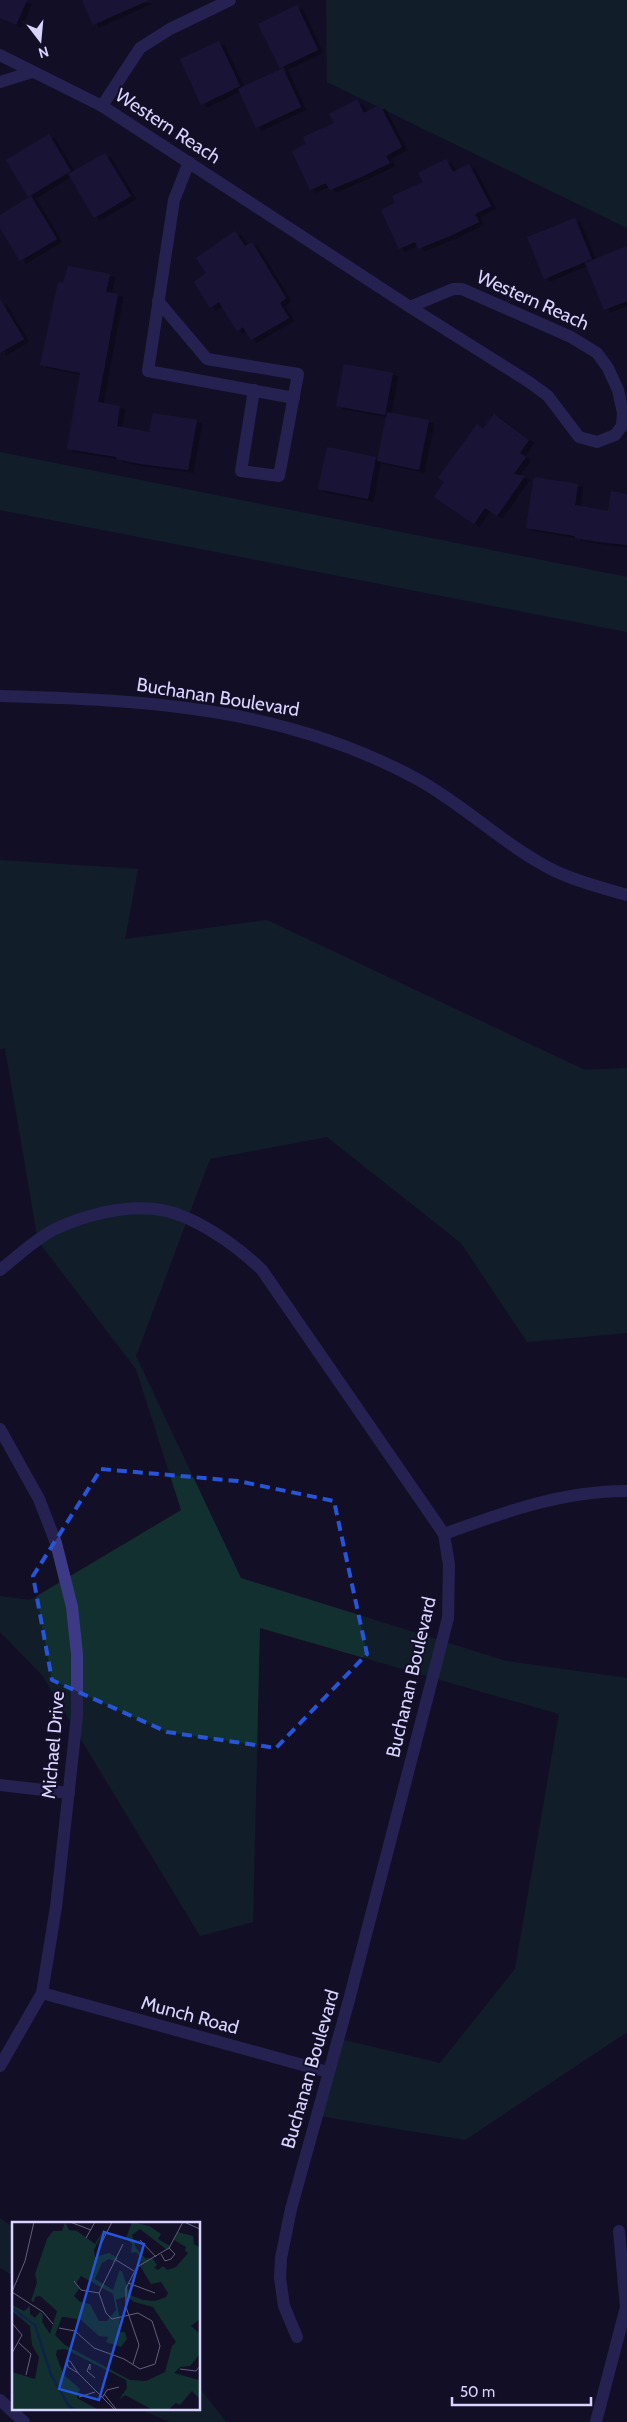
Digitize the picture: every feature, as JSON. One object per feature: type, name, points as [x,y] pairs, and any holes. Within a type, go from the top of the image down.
[{"type":"street","points":[[102,106],[140,48],[170,29],[230,0]]},
{"type":"street","name":"Western Reach","points":[[0,55],[102,106],[410,307],[542,391],[579,437],[597,442],[606,440],[615,435],[622,426],[623,413],[618,390],[608,368],[597,353],[587,345],[462,289],[445,290],[410,307]]},
{"type":"street","points":[[0,82],[32,72]]},
{"type":"street","points":[[189,162],[174,200],[148,371],[294,398]]},
{"type":"street","points":[[158,301],[207,359],[298,374],[279,476],[241,471],[254,390]]},
{"type":"street","points":[[204,381],[207,359]]},
{"type":"street","name":"Buchanan Boulevard","points":[[0,696],[95,698],[144,702],[254,718],[310,732],[355,749],[418,779],[452,800],[528,856],[555,871],[590,885],[627,895]]},
{"type":"street","name":"Buchanan Boulevard","points":[[0,1270],[53,1230],[74,1221],[106,1212],[155,1209],[205,1227],[227,1240],[262,1270],[444,1534],[449,1565],[448,1618],[290,2210],[281,2258],[281,2296],[298,2337]]},
{"type":"street","name":"Michael Drive","points":[[0,1430],[39,1499],[56,1543],[72,1608],[77,1654],[77,1716],[56,1906],[42,1993],[0,2066]]},
{"type":"street","points":[[444,1534],[520,1506],[583,1493],[627,1491]]},
{"type":"street","points":[[0,1785],[69,1793]]},
{"type":"street","name":"Munch Road","points":[[42,1993],[328,2072]]},
{"type":"street","points":[[596,2422],[626,2307],[619,2231]]},
{"type":"street","points":[[0,2400],[24,2422]]},
{"type":"highlighted area","points":[[101,1469],[238,1481],[334,1501],[367,1654],[276,1748],[167,1732],[52,1680],[33,1576]]},
{"type":"green space","points":[[326,0],[627,0],[627,228],[327,82]]},
{"type":"green space","points":[[0,452],[627,577],[627,632],[0,510]]},
{"type":"green space","points":[[0,860],[138,869],[125,939],[267,920],[585,1070],[627,1068],[627,1333],[527,1342],[461,1243],[327,1137],[210,1159],[136,1356],[241,1578],[506,1661],[627,1678],[627,2032],[465,2140],[313,2115],[332,2037],[440,2063],[515,1969],[559,1714],[260,1628],[253,1922],[200,1936],[42,1675],[0,1632],[0,1596],[30,1600],[181,1510],[136,1369],[38,1241],[5,1048],[0,1049]]},
{"type":"green space","points":[[0,2218],[12,2227],[12,2275],[0,2268]]},
{"type":"green space","points":[[200,2388],[226,2422],[170,2422],[142,2410],[200,2410]]},
{"type":"building","points":[[0,0],[27,0],[16,25],[0,18]]},
{"type":"building","points":[[82,0],[149,0],[93,25]]},
{"type":"building","points":[[297,5],[318,50],[280,68],[258,24]]},
{"type":"building","points":[[219,41],[240,86],[201,105],[180,59]]},
{"type":"building","points":[[283,68],[301,107],[256,128],[238,89]]},
{"type":"building","points":[[357,100],[364,113],[380,105],[402,147],[386,156],[390,163],[361,177],[330,190],[326,183],[310,190],[292,151],[306,144],[303,137],[334,123],[329,114]]},
{"type":"building","points":[[49,134],[71,171],[28,197],[6,160]]},
{"type":"building","points":[[105,153],[131,196],[94,218],[68,174]]},
{"type":"building","points":[[446,159],[453,172],[469,164],[491,206],[475,214],[479,222],[450,236],[418,249],[415,242],[399,249],[381,210],[395,203],[392,196],[423,182],[418,173]]},
{"type":"building","points":[[31,196],[57,239],[20,261],[0,228],[0,215]]},
{"type":"building","points":[[575,218],[592,259],[544,279],[527,237]]},
{"type":"building","points":[[235,231],[245,246],[252,242],[286,298],[280,303],[289,318],[251,340],[243,327],[237,331],[219,302],[210,308],[194,282],[206,273],[196,258]]},
{"type":"building","points":[[627,246],[627,301],[604,310],[585,263]]},
{"type":"building","points":[[68,266],[110,274],[106,292],[118,294],[98,402],[120,406],[117,426],[149,432],[153,413],[197,420],[188,470],[141,464],[116,459],[117,457],[67,449],[80,373],[40,365],[58,282],[63,283]]},
{"type":"building","points":[[0,299],[24,339],[0,353]]},
{"type":"building","points":[[344,364],[393,373],[385,415],[336,406]]},
{"type":"building","points":[[387,412],[429,420],[419,470],[377,461]]},
{"type":"building","points":[[494,414],[529,440],[520,453],[526,457],[514,474],[525,476],[497,516],[485,508],[474,524],[434,497],[444,482],[438,478],[477,424],[483,429]]},
{"type":"building","points":[[327,447],[376,457],[368,499],[318,489]]},
{"type":"building","points":[[534,477],[578,484],[575,505],[608,511],[611,491],[627,494],[627,545],[575,538],[575,536],[526,528]]}]
